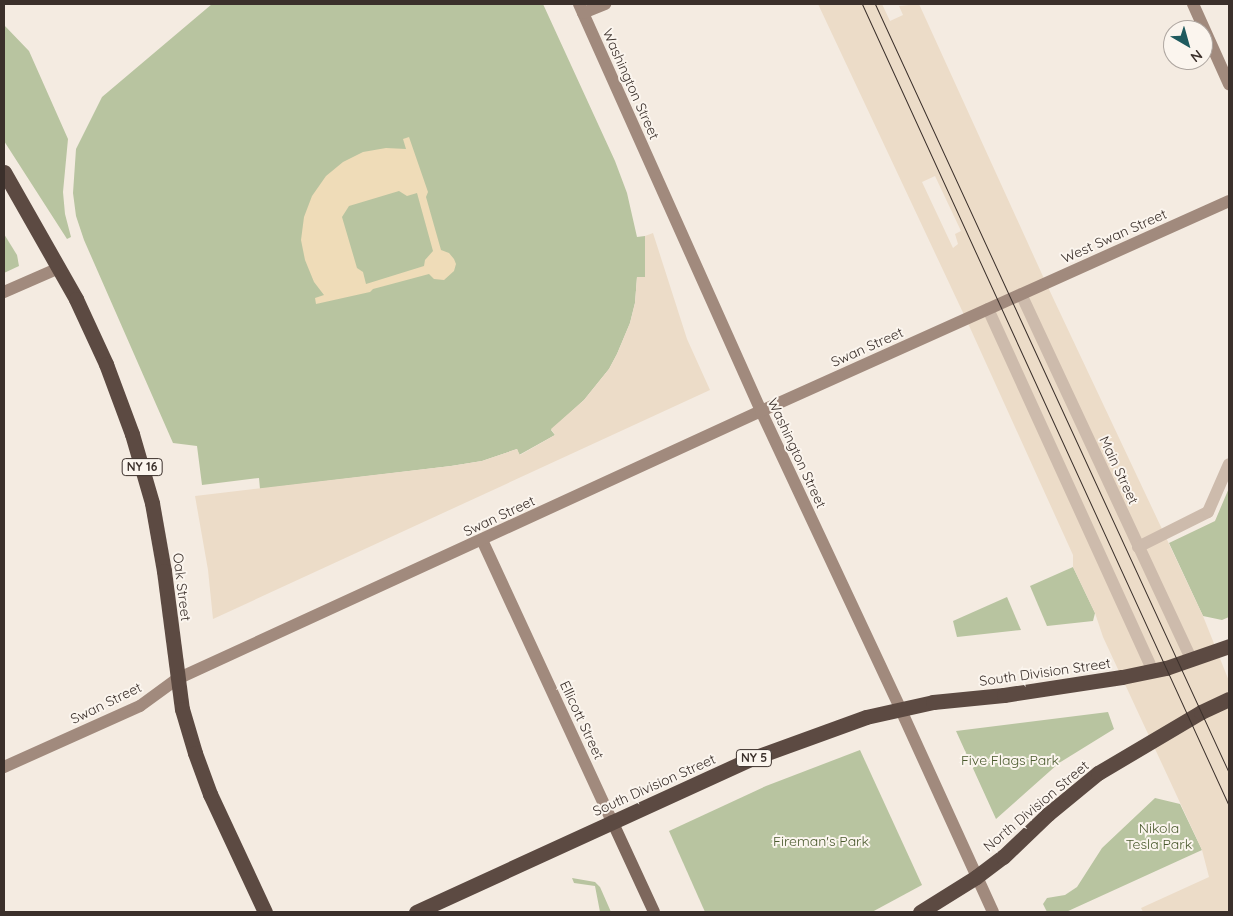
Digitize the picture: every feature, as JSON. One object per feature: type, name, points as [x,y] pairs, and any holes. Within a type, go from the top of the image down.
[{"type":"highway","points":[[4,172],[34,226]]},
{"type":"highway","points":[[4,191],[34,226]]},
{"type":"highway","name":"Oak Street","points":[[34,226],[59,268],[106,364],[140,460],[152,503],[164,571],[182,709],[207,786],[265,912]]},
{"type":"highway","name":"NY 5","points":[[1185,661],[1229,646]]},
{"type":"highway","name":"South Division Street","points":[[416,912],[612,821],[771,751],[866,717],[900,708],[1095,682],[1153,671],[1185,661]]},
{"type":"highway","name":"North Division Street","points":[[920,912],[976,877],[1098,773],[1201,712],[1229,699]]},
{"type":"main road","name":"Ellicott Street","points":[[612,821],[654,912]]},
{"type":"street","points":[[581,9],[605,4]]},
{"type":"street","points":[[1192,4],[1229,84]]},
{"type":"street","name":"Washington Street","points":[[581,9],[761,411],[900,708],[992,912]]},
{"type":"street","name":"West Swan Street","points":[[1016,296],[1229,201]]},
{"type":"street","points":[[4,292],[59,268]]},
{"type":"street","name":"Swan Street","points":[[4,767],[140,706],[177,679],[1016,296]]},
{"type":"street","name":"Main Street","points":[[1016,296],[1138,547],[1185,661]]},
{"type":"street","points":[[988,309],[1153,671]]},
{"type":"street","points":[[1138,547],[1208,512],[1229,464]]},
{"type":"street","name":"Ellicott Street","points":[[482,540],[612,821]]},
{"type":"green space","points":[[212,4],[543,4],[615,161],[627,193],[637,237],[645,236],[645,277],[637,277],[635,303],[630,323],[617,354],[609,369],[584,400],[551,430],[555,435],[519,455],[517,449],[482,461],[451,466],[260,489],[259,478],[202,485],[197,446],[173,443],[84,240],[76,216],[73,193],[76,149],[102,97]]},
{"type":"green space","points":[[4,25],[29,51],[68,139],[63,192],[65,214],[71,237],[67,239],[4,141]]},
{"type":"green space","points":[[4,234],[17,255],[19,266],[4,273]]},
{"type":"green space","points":[[1229,488],[1229,617],[1222,620],[1203,616],[1169,543],[1215,521]]},
{"type":"green space","points":[[1073,567],[1095,613],[1093,621],[1047,626],[1030,586]]},
{"type":"green space","points":[[1007,597],[1021,630],[957,637],[953,621]]},
{"type":"green space","name":"Five Flags Park","points":[[1108,712],[1114,729],[1059,763],[996,819],[956,731]]},
{"type":"green space","name":"Fireman's Park","points":[[860,750],[922,885],[872,912],[705,912],[669,831],[766,786]]},
{"type":"green space","name":"Nikola Tesla Park","points":[[1155,798],[1180,804],[1202,850],[1066,912],[1047,912],[1043,904],[1047,898],[1065,895],[1077,887],[1102,848]]},
{"type":"green space","points":[[572,878],[595,882],[600,887],[611,912],[600,912],[595,886],[574,883]]},
{"type":"sand","points":[[409,137],[428,192],[426,197],[441,250],[449,253],[454,259],[456,264],[454,271],[444,280],[434,279],[429,274],[373,289],[370,292],[316,304],[315,298],[324,295],[314,282],[305,260],[301,240],[304,217],[312,196],[326,176],[343,162],[363,152],[386,148],[406,149],[403,139]],"holes":[[[399,191],[407,196],[417,193],[433,251],[425,260],[424,266],[366,284],[363,272],[357,268],[342,217],[349,206]]]},
{"type":"shaded area","points":[[818,4],[882,4],[890,21],[903,15],[899,6],[919,4],[1046,283],[1203,616],[1229,681],[1229,912],[1143,912],[1141,908],[1209,877],[1202,850],[1103,637],[1095,613],[1073,567],[1073,555],[966,319]],"holes":[[[935,176],[961,231],[955,234],[958,244],[953,248],[922,182]]]},
{"type":"shaded area","points":[[653,233],[687,339],[710,390],[213,619],[208,570],[195,496],[451,466],[482,461],[517,449],[520,455],[555,435],[551,429],[584,400],[609,369],[617,354],[630,323],[635,303],[637,277],[645,277],[645,236]]},
{"type":"tram line","points":[[862,4],[1229,806]]},
{"type":"tram line","points":[[875,4],[1229,773]]}]
